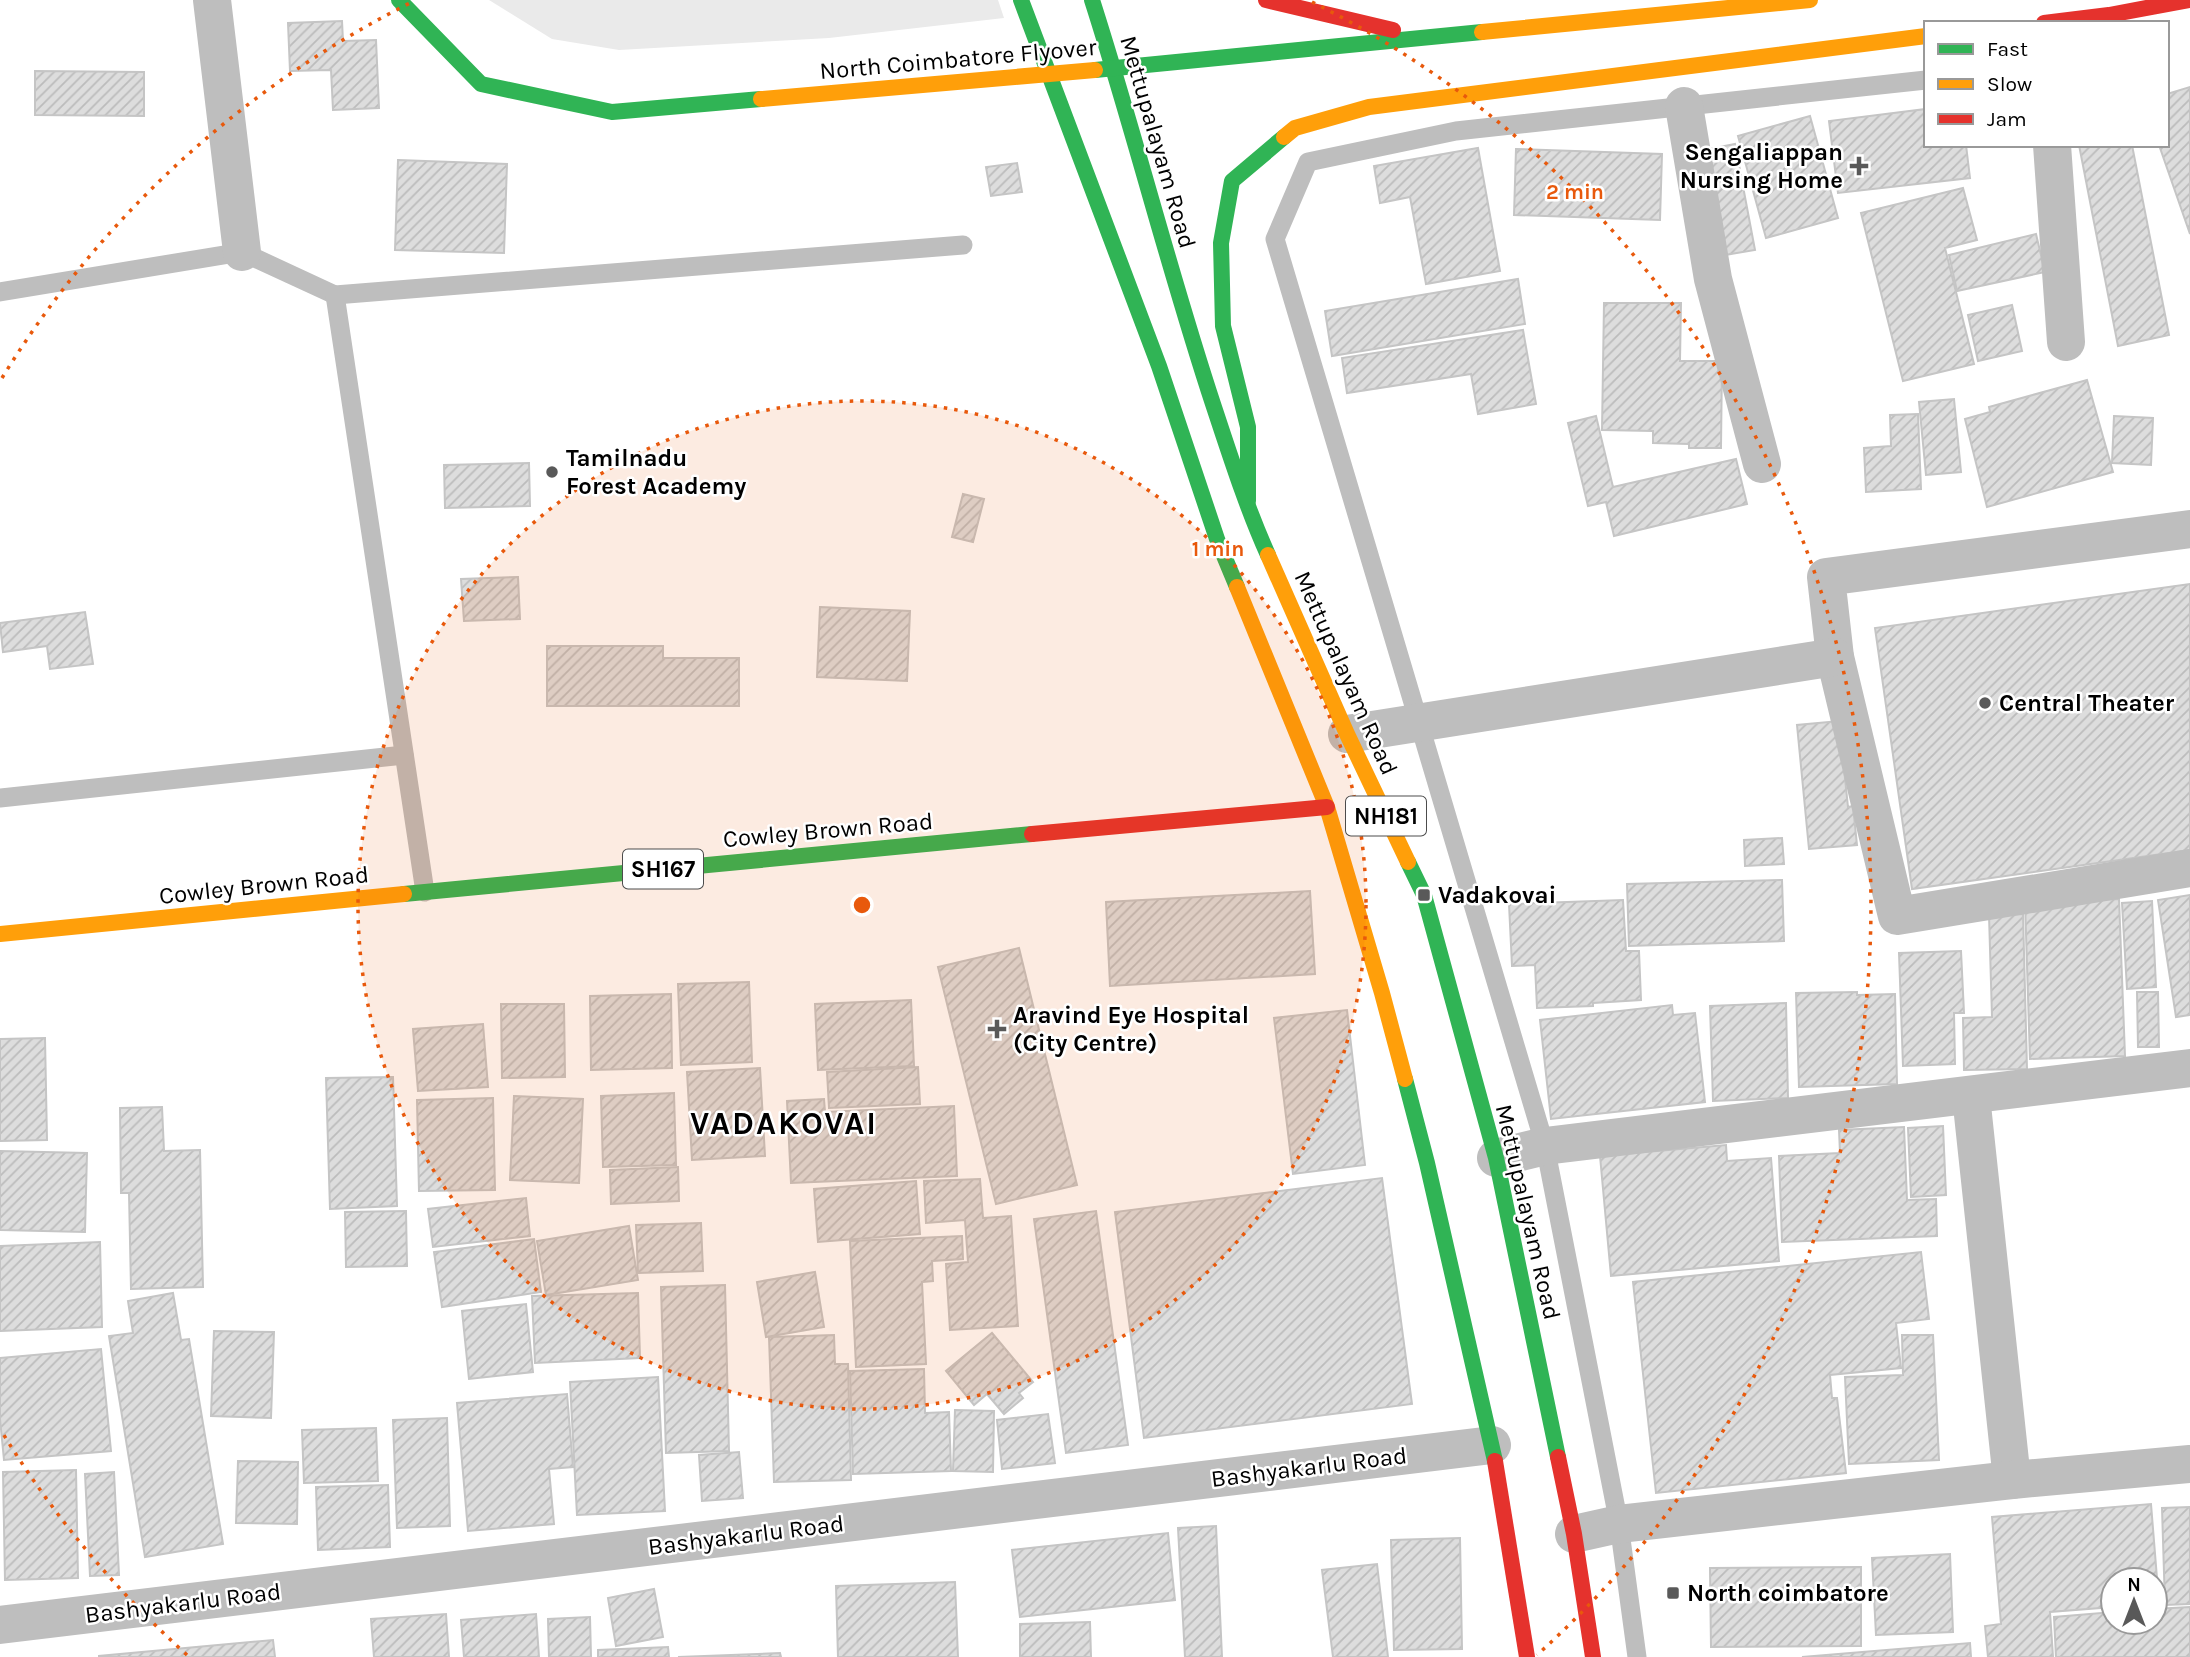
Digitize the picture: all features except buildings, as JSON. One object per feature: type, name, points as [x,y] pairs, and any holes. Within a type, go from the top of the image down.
[{"type":"main road","name":"North Coimbatore Flyover","points":[[399,0],[481,84],[612,112],[1181,62],[1810,0]]},
{"type":"main road","name":"NH181","points":[[1021,0],[1159,366],[1217,539],[1327,807],[1382,993],[1427,1163],[1492,1445],[1527,1657]]},
{"type":"main road","name":"Mettupalayam Road","points":[[1092,0],[1128,113],[1188,329],[1248,510],[1347,734],[1424,895],[1496,1158],[1574,1534],[1593,1657]]},
{"type":"main road","points":[[1266,0],[1427,37]]},
{"type":"main road","points":[[2061,21],[2189,0]]},
{"type":"main road","points":[[1248,510],[1248,428],[1223,326],[1221,243],[1232,181],[1295,128],[1369,107],[1924,36]]},
{"type":"main road","name":"Cowley Brown Road","points":[[0,934],[1327,807]]},
{"type":"street","points":[[212,0],[242,253]]},
{"type":"street","points":[[1684,106],[1713,279],[1762,464]]},
{"type":"street","points":[[2052,147],[2066,342]]},
{"type":"street","points":[[2190,529],[1826,578],[1835,657],[1897,916],[2190,868]]},
{"type":"street","points":[[1347,734],[1835,657]]},
{"type":"street","points":[[1496,1158],[1545,1146],[2190,1068]]},
{"type":"street","points":[[1971,1096],[2012,1480]]},
{"type":"street","name":"Bashyakarlu Road","points":[[0,1625],[1492,1445]]},
{"type":"street","points":[[1574,1534],[1619,1524],[2012,1480],[2190,1464]]},
{"type":"lane","points":[[1637,1657],[1619,1524],[1545,1146],[1275,239],[1308,162],[1456,131],[1924,79]]},
{"type":"lane","points":[[0,292],[242,253],[335,295],[963,245]]},
{"type":"lane","points":[[335,295],[425,892]]},
{"type":"lane","points":[[0,798],[404,755]]},
{"type":"shaded area","points":[[489,0],[998,0],[1004,18],[829,38],[619,50],[552,39]]},
{"type":"traffic: fast","points":[[399,0],[481,84],[612,112],[761,99]]},
{"type":"traffic: fast","points":[[1021,0],[1159,366],[1217,539],[1237,587]]},
{"type":"traffic: fast","points":[[1092,0],[1197,354],[1239,480],[1268,555]]},
{"type":"traffic: fast","points":[[1095,70],[1482,32]]},
{"type":"traffic: fast","points":[[1248,501],[1248,427],[1223,326],[1221,243],[1232,181],[1284,137]]},
{"type":"traffic: fast","points":[[404,894],[1032,834]]},
{"type":"traffic: fast","points":[[1408,862],[1424,895],[1496,1158],[1558,1457]]},
{"type":"traffic: fast","points":[[1405,1079],[1427,1163],[1495,1461]]},
{"type":"traffic: slow","points":[[1482,32],[1810,0]]},
{"type":"traffic: slow","points":[[1284,137],[1295,128],[1369,107],[1924,36]]},
{"type":"traffic: slow","points":[[761,99],[1095,70]]},
{"type":"traffic: slow","points":[[1268,555],[1347,734],[1408,862]]},
{"type":"traffic: slow","points":[[1237,587],[1327,807],[1405,1079]]},
{"type":"traffic: slow","points":[[0,934],[404,894]]},
{"type":"traffic: jam","points":[[1266,0],[1393,30]]},
{"type":"traffic: jam","points":[[2060,21],[2189,0]]},
{"type":"traffic: jam","points":[[1032,834],[1327,807]]},
{"type":"traffic: jam","points":[[1558,1457],[1574,1534],[1593,1657]]},
{"type":"traffic: jam","points":[[1495,1461],[1527,1657]]},
{"type":"place","name":"Sengaliappan Nursing Home","points":[[1859,166]]},
{"type":"place","name":"Tamilnadu Forest Academy","points":[[552,472]]},
{"type":"place","name":"Central Theater","points":[[1985,703]]},
{"type":"place","name":"Vadakovai","points":[[1424,895]]},
{"type":"place","name":"Aravind Eye Hospital (City Centre)","points":[[997,1029]]},
{"type":"place","name":"North coimbatore","points":[[1673,1593]]},
{"type":"district","name":"VADAKOVAI","points":[[784,1123]]}]
